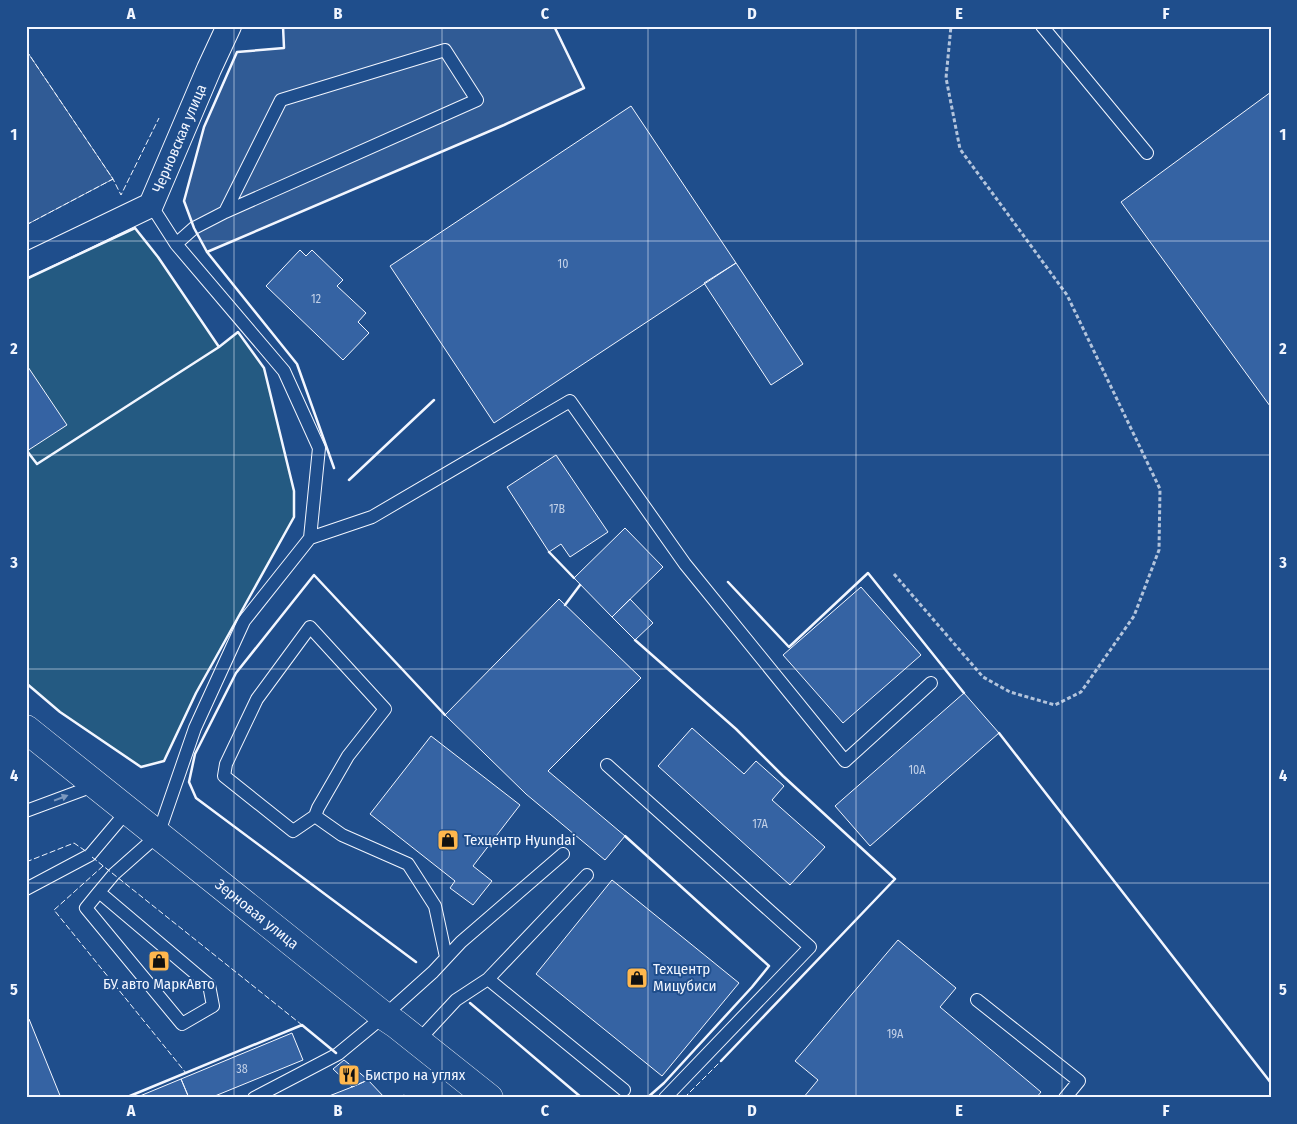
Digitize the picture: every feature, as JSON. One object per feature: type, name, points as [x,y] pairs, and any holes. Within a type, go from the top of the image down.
[{"type":"main road","name":"Зерновая улица","points":[[26,729],[489,1098]]},
{"type":"street","name":"Черновская улица","points":[[26,265],[151,205],[228,26]]},
{"type":"lane","points":[[1042,26],[1147,154]]},
{"type":"lane","points":[[176,244],[194,228],[225,212],[477,100],[445,50],[281,100],[225,212]]},
{"type":"lane","points":[[151,205],[176,244],[284,371],[318,448],[310,538]]},
{"type":"lane","points":[[99,892],[209,985],[213,1006],[182,1024],[86,908],[99,892],[114,874],[158,835],[195,728],[244,621],[310,538],[372,517],[570,401],[685,564],[845,761],[931,683]]},
{"type":"lane","points":[[310,627],[385,708],[348,756],[315,816],[293,832],[224,776],[226,764],[257,699],[310,627]]},
{"type":"lane","points":[[607,765],[810,947],[665,1098]]},
{"type":"lane","points":[[26,811],[96,785]]},
{"type":"lane","points":[[26,889],[90,855],[128,810]]},
{"type":"lane","points":[[315,816],[342,835],[408,864],[435,906],[446,957]]},
{"type":"lane","points":[[254,1098],[338,1054],[384,1016],[433,972],[461,942],[563,854]]},
{"type":"lane","points":[[417,1042],[456,1000],[488,979],[587,875]]},
{"type":"lane","points":[[488,979],[624,1090]]},
{"type":"lane","points":[[977,1000],[1079,1081],[1065,1098]]},
{"type":"path","points":[[894,574],[983,677],[1010,692],[1055,705],[1081,692],[1134,616],[1159,550],[1160,489],[1067,294],[960,150],[946,78],[951,26]]},
{"type":"shaded area","points":[[283,26],[554,26],[584,88],[504,125],[207,252],[194,228],[184,201],[204,127],[237,52],[284,48]]},
{"type":"shaded area","points":[[26,50],[113,179],[26,225]]},
{"type":"shaded area","points":[[135,228],[158,257],[219,347],[238,332],[264,368],[294,491],[294,517],[196,693],[164,761],[141,767],[60,712],[26,683],[26,279]]},
{"type":"building","points":[[1271,92],[1271,405],[1270,406],[1121,202]]},
{"type":"building","points":[[631,106],[736,263],[494,423],[390,266]]},
{"type":"building","points":[[300,250],[306,256],[312,250],[343,280],[337,286],[366,313],[358,322],[369,333],[343,360],[266,286]]},
{"type":"building","points":[[736,263],[803,364],[771,385],[704,283]]},
{"type":"building","points":[[26,364],[67,425],[27,451],[26,449]]},
{"type":"building","points":[[556,455],[608,532],[570,557],[561,544],[549,552],[507,487]]},
{"type":"building","points":[[625,528],[663,567],[612,617],[574,578]]},
{"type":"building","points":[[861,587],[921,655],[843,723],[783,655]]},
{"type":"building","points":[[559,599],[641,678],[548,771],[625,836],[605,860],[526,794],[445,715]]},
{"type":"building","points":[[630,599],[653,623],[635,640],[612,617]]},
{"type":"building","points":[[964,693],[999,733],[870,846],[835,806]]},
{"type":"building","points":[[692,728],[744,774],[756,761],[784,786],[772,800],[825,847],[790,885],[658,766]]},
{"type":"building","name":"Техцентр Hyundai","points":[[431,736],[520,805],[473,866],[492,881],[473,905],[450,888],[455,881],[370,814]]},
{"type":"building","name":"Техцентр Мицубиси","points":[[612,880],[739,983],[662,1076],[536,974]]},
{"type":"building","points":[[898,940],[956,988],[940,1007],[1041,1092],[1036,1098],[803,1098],[818,1080],[795,1061]]},
{"type":"building","points":[[29,1019],[61,1098],[26,1098],[26,1020]]},
{"type":"building","points":[[292,1033],[303,1060],[210,1098],[189,1098],[181,1079]]},
{"type":"building","points":[[344,1060],[368,1080],[352,1087],[333,1069]]},
{"type":"building","points":[[181,1079],[189,1098],[135,1098]]},
{"type":"building","points":[[368,1080],[385,1098],[324,1098],[352,1087]]},
{"type":"fence","points":[[26,50],[113,179],[121,195],[159,118]]},
{"type":"fence","points":[[26,225],[113,179]]},
{"type":"fence","points":[[26,862],[74,843],[87,852]]},
{"type":"fence","points":[[92,857],[302,1025]]},
{"type":"fence","points":[[103,866],[54,910],[186,1073]]},
{"type":"fence","points":[[684,1098],[721,1061]]},
{"type":"wall","points":[[283,26],[284,48],[237,52],[204,127],[184,201],[194,228],[207,252],[504,125],[584,88],[554,26]]},
{"type":"wall","points":[[26,279],[135,228],[158,257],[219,347],[238,332],[264,368],[294,491],[294,517],[196,693],[164,761],[141,767],[60,712],[26,683]]},
{"type":"wall","points":[[207,252],[297,364],[334,468]]},
{"type":"wall","points":[[27,451],[37,464],[219,347]]},
{"type":"wall","points":[[349,480],[434,400]]},
{"type":"wall","points":[[549,552],[574,578]]},
{"type":"wall","points":[[728,582],[789,647],[868,573],[964,693]]},
{"type":"wall","points":[[416,962],[196,798],[189,782],[195,754],[236,673],[314,575],[445,715]]},
{"type":"wall","points":[[565,605],[580,585]]},
{"type":"wall","points":[[635,640],[736,729],[783,776],[895,879],[721,1061]]},
{"type":"wall","points":[[999,733],[1271,1083]]},
{"type":"wall","points":[[625,836],[769,966],[664,1083],[647,1098]]},
{"type":"wall","points":[[470,1003],[582,1098]]},
{"type":"wall","points":[[125,1098],[302,1025],[336,1053]]},
{"type":"wall","points":[[398,1098],[404,1096],[406,1098]]},
{"type":"place","name":"Техцентр Hyundai","points":[[448,840]]},
{"type":"place","name":"БУ авто МаркАвто","points":[[159,961]]},
{"type":"place","name":"Техцентр Мицубиси","points":[[637,978]]},
{"type":"place","name":"Бистро на углях","points":[[349,1075]]}]
